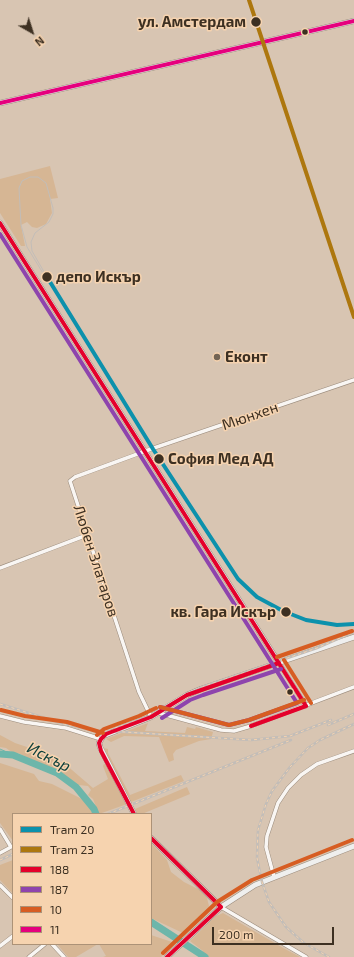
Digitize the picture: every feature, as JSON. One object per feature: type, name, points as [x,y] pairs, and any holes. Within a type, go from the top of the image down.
[{"type":"street","points":[[0,103],[354,21]]},
{"type":"street","points":[[0,223],[306,706]]},
{"type":"street","name":"Мюнхен","points":[[145,451],[354,380]]},
{"type":"street","name":"Любен Златаров","points":[[145,451],[75,477],[70,481],[139,692],[151,718]]},
{"type":"street","points":[[0,568],[87,535]]},
{"type":"street","points":[[133,813],[101,751],[99,743],[106,734],[151,718],[187,695],[201,689],[354,637]]},
{"type":"street","points":[[159,713],[229,731],[251,726],[354,687]]},
{"type":"street","points":[[0,716],[24,722],[66,728],[101,739]]},
{"type":"street","points":[[274,877],[268,853],[267,836],[278,803],[301,775],[317,764],[354,751]]},
{"type":"street","points":[[0,829],[11,847],[0,853]]},
{"type":"street","points":[[152,839],[221,907],[306,957]]},
{"type":"street","points":[[167,957],[221,907],[262,882],[354,846]]},
{"type":"street","points":[[0,885],[12,897]]},
{"type":"street","points":[[0,946],[12,937]]},
{"type":"street","points":[[29,957],[45,945]]},
{"type":"street","points":[[53,945],[64,957]]},
{"type":"shaded area","points":[[50,166],[58,198],[50,199],[52,213],[46,224],[37,228],[32,227],[27,222],[21,225],[25,246],[21,246],[0,213],[0,179]]},
{"type":"shaded area","points":[[148,723],[145,731],[185,733],[187,727],[195,729],[196,727],[213,732],[211,739],[199,741],[176,750],[173,754],[174,760],[169,762],[159,737],[124,736],[111,742],[106,739]]},
{"type":"shaded area","points":[[0,735],[65,764],[93,788],[108,779],[103,766],[104,764],[107,765],[127,804],[99,813],[93,799],[88,795],[91,790],[88,786],[79,785],[60,773],[18,753],[13,753],[6,748],[0,747]]},
{"type":"shaded area","points":[[104,748],[108,749],[108,753],[130,795],[181,775],[184,781],[131,802]]},
{"type":"shaded area","points":[[0,763],[34,774],[39,781],[52,784],[82,799],[88,804],[92,813],[12,813],[12,840],[0,823]]},
{"type":"shaded area","points":[[187,787],[190,794],[144,813],[137,813],[135,809]]},
{"type":"shaded area","points":[[152,844],[167,860],[171,872],[184,882],[202,891],[207,898],[209,906],[207,912],[185,934],[152,918]]},
{"type":"shaded area","points":[[12,860],[12,893],[0,880],[0,865]]},
{"type":"shaded area","points":[[223,913],[300,957],[203,957],[203,951],[190,941],[216,916]]},
{"type":"shaded area","points":[[152,935],[175,943],[161,957],[103,957],[106,956],[100,945],[152,945]]},
{"type":"shaded area","points":[[58,945],[96,945],[76,957],[68,957]]},
{"type":"waterway","name":"Искър","points":[[0,749],[11,754]]},
{"type":"waterway","name":"Искър","points":[[0,754],[13,755],[57,773],[76,787],[96,813]]},
{"type":"waterway","name":"Искър","points":[[152,923],[205,957]]},
{"type":"tram line","name":"23","points":[[249,0],[354,317]]},
{"type":"tram line","points":[[47,277],[32,251],[31,242],[35,233],[49,222],[53,214],[53,208],[46,183],[38,177],[30,177],[22,181],[19,188],[21,225],[27,247],[49,283]]},
{"type":"tram line","name":"20","points":[[47,277],[153,449],[238,579],[257,597],[283,611],[306,620],[337,625],[354,624]]},
{"type":"railway","points":[[115,728],[150,716],[205,686],[317,648],[354,632]]},
{"type":"railway","points":[[0,704],[64,724],[93,730],[251,740],[290,736],[331,720]]},
{"type":"railway","points":[[328,725],[354,714]]},
{"type":"railway","points":[[329,957],[304,943],[286,927],[269,902],[262,882],[257,858],[258,830],[266,804],[272,791],[290,767],[308,748],[320,740],[354,724]]},
{"type":"railway","points":[[110,813],[291,740]]},
{"type":"railway","points":[[0,860],[12,854]]},
{"type":"transit line","name":"11","points":[[0,103],[354,21]]},
{"type":"transit line","name":"188","points":[[0,223],[306,706]]},
{"type":"transit line","name":"187","points":[[0,234],[297,703],[249,720],[229,725],[160,707]]},
{"type":"transit line","name":"10","points":[[277,657],[352,631]]},
{"type":"transit line","name":"10","points":[[284,660],[311,703]]},
{"type":"transit line","name":"188","points":[[101,739],[106,734],[151,717],[187,695],[279,663]]},
{"type":"transit line","name":"187","points":[[162,718],[190,700],[281,669]]},
{"type":"transit line","name":"10","points":[[160,707],[229,725],[249,720],[304,700]]},
{"type":"transit line","name":"188","points":[[251,726],[306,706]]},
{"type":"transit line","name":"10","points":[[97,735],[104,729],[156,708]]},
{"type":"transit line","name":"10","points":[[1,710],[25,716],[67,722],[103,733]]},
{"type":"transit line","name":"188","points":[[101,739],[99,743],[101,751],[133,813]]},
{"type":"transit line","name":"188","points":[[152,839],[221,907]]},
{"type":"transit line","name":"10","points":[[163,953],[217,902],[252,880],[352,840]]},
{"type":"transit line","name":"188","points":[[167,957],[221,907]]},
{"type":"place","name":"ул. Амстердам","points":[[256,22]]},
{"type":"place","name":"депо Искър","points":[[47,277]]},
{"type":"place","name":"Еконт","points":[[217,357]]},
{"type":"place","name":"София Мед АД","points":[[159,459]]},
{"type":"place","name":"кв. Гара Искър","points":[[286,612]]}]
